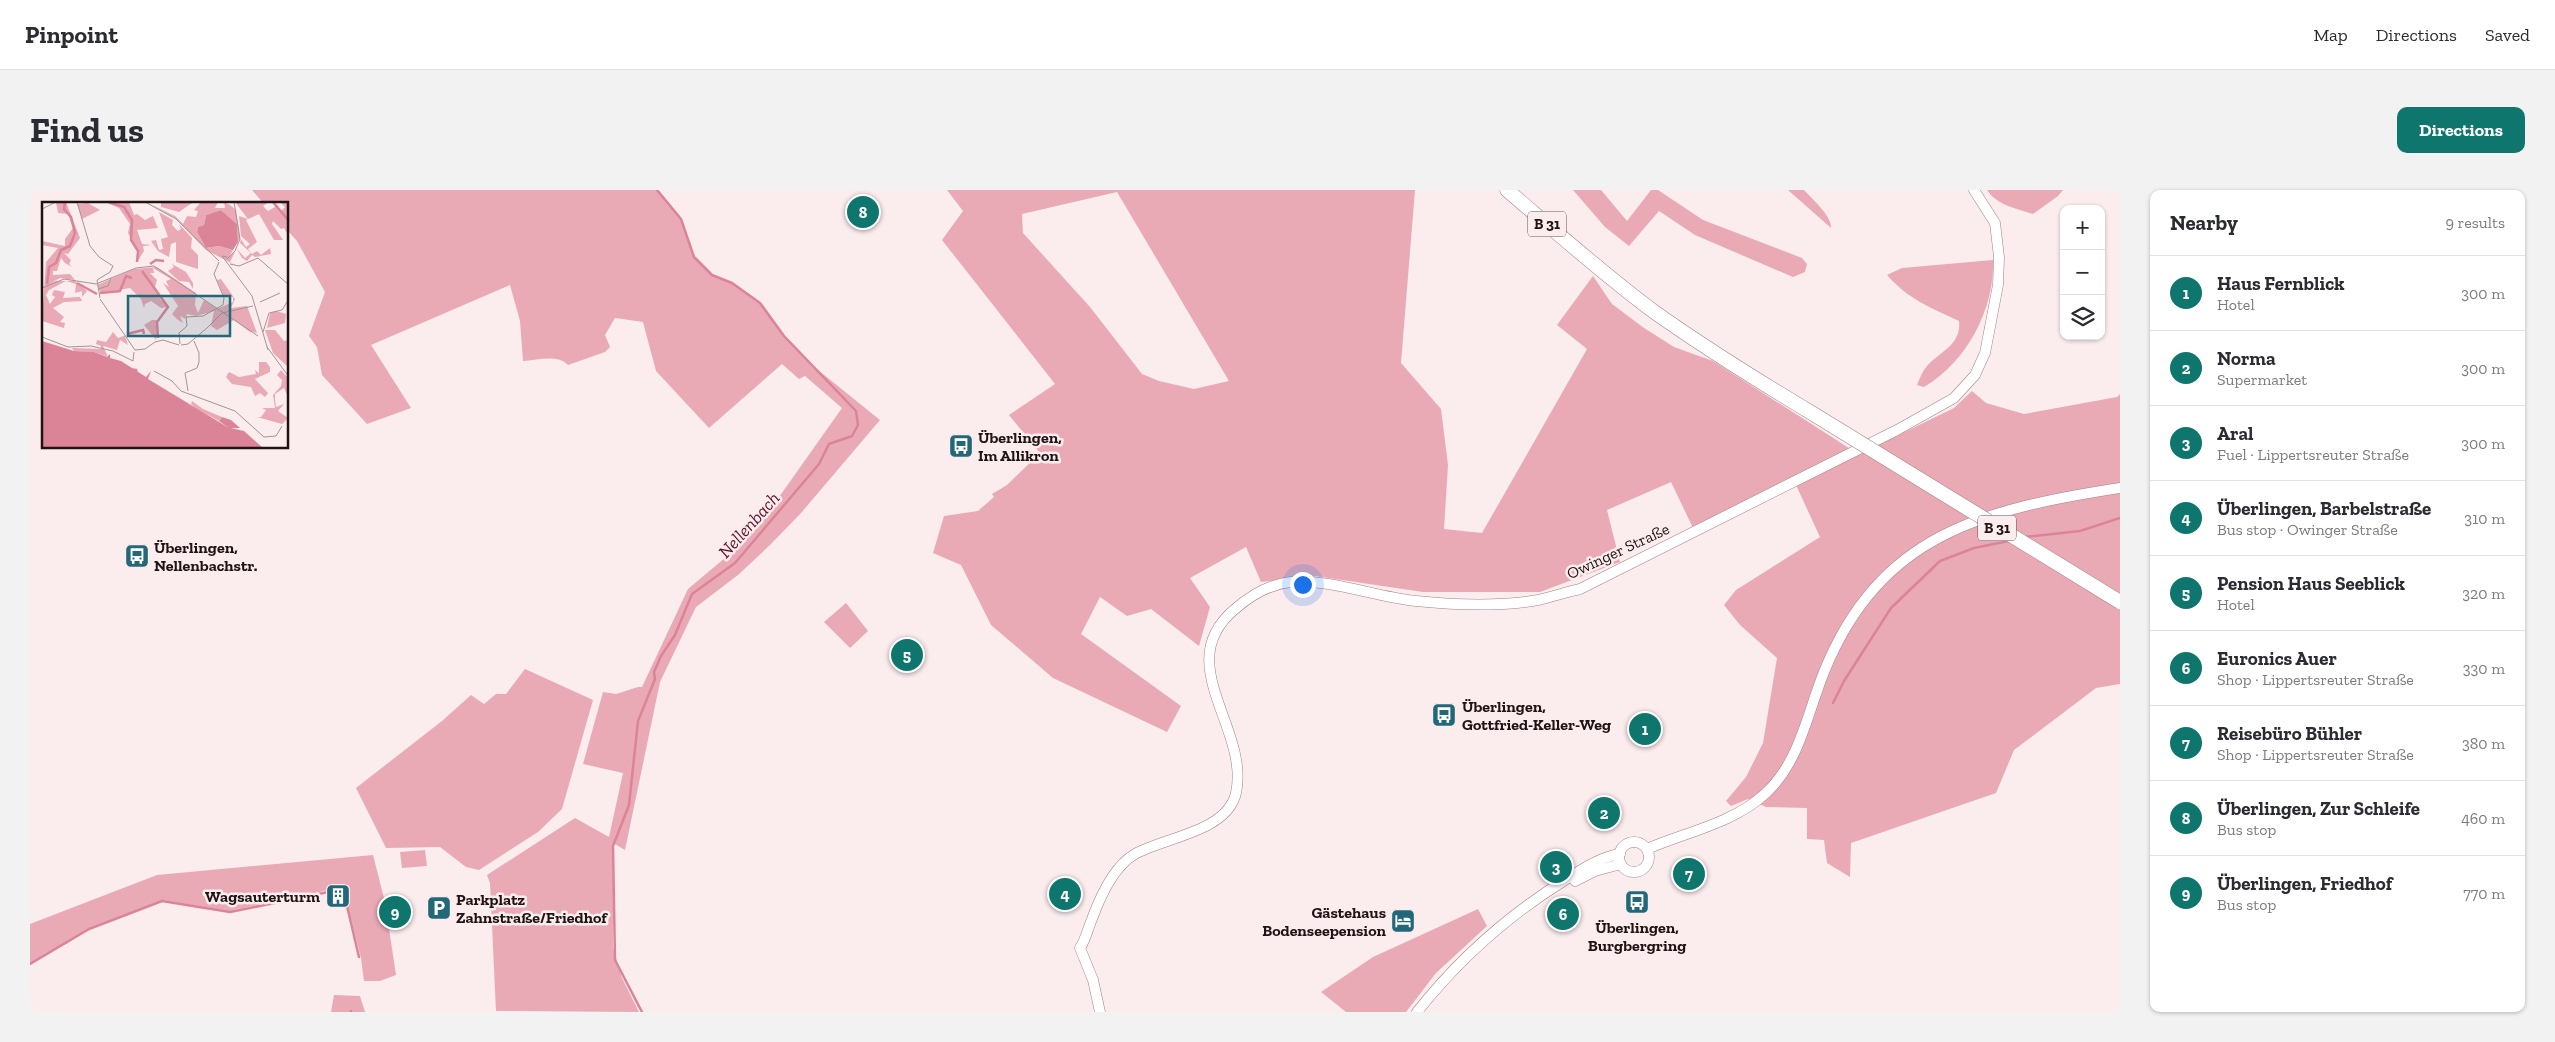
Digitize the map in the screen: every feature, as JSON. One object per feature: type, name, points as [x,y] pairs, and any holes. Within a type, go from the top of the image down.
[{"type":"main road","name":"B 31","points":[[1507,190],[1586,259],[1652,310],[1736,368],[2120,602]]},
{"type":"street","name":"Owinger Straße","points":[[1100,1012],[1093,980],[1080,948],[1104,892],[1119,870],[1134,855],[1212,823],[1227,810],[1235,795],[1238,779],[1237,757],[1212,688],[1208,665],[1213,638],[1228,614],[1249,596],[1291,582],[1318,583],[1415,601],[1494,604],[1537,600],[1580,589],[1897,430],[1954,398],[1975,375],[1985,353],[1998,285],[1999,257],[1995,223],[1974,190]]},
{"type":"street","points":[[1647,849],[1734,815],[1754,804],[1772,787],[1794,754],[1822,674],[1841,633],[1868,595],[1912,553],[1950,530],[2004,510],[2120,488]]},
{"type":"street","points":[[1424,1012],[1464,965],[1522,915],[1580,878],[1620,859],[1625,846],[1634,842],[1643,845],[1647,849],[1649,860],[1642,870],[1628,871],[1620,859]]},
{"type":"street","points":[[1416,1012],[1448,974],[1516,912],[1584,868],[1620,859]]},
{"type":"shaded area","points":[[252,190],[658,190],[681,219],[694,257],[712,275],[732,283],[760,303],[784,336],[813,366],[880,420],[801,513],[770,545],[738,575],[696,607],[660,682],[625,850],[613,843],[613,948],[622,978],[639,1012],[496,1011],[490,883],[487,875],[575,818],[609,837],[623,773],[583,764],[603,692],[616,694],[642,687],[688,589],[732,552],[772,507],[842,408],[805,376],[799,379],[782,364],[709,428],[656,371],[643,322],[615,318],[605,335],[610,347],[605,352],[568,365],[553,359],[523,361],[520,321],[510,285],[371,345],[411,408],[367,424],[322,375],[317,347],[309,336],[325,292],[297,241],[289,232],[289,202],[262,202]]},
{"type":"shaded area","points":[[947,190],[1415,190],[1401,363],[1441,409],[1448,465],[1444,529],[1482,533],[1587,349],[1557,325],[1593,276],[1612,304],[1644,328],[1674,347],[1713,361],[1852,450],[1693,528],[1671,482],[1607,510],[1620,562],[1540,592],[1423,592],[1315,576],[1261,582],[1246,547],[1190,578],[1210,607],[1199,646],[1151,609],[1127,616],[1100,597],[1081,634],[1181,706],[1167,732],[1053,678],[991,625],[961,565],[933,553],[944,516],[978,511],[994,497],[992,494],[1007,485],[1040,453],[1009,415],[1055,384],[942,240],[963,211]],"holes":[[[1117,192],[1229,381],[1194,389],[1159,381],[1142,374],[1090,307],[1023,233],[1022,214]]]},
{"type":"shaded area","points":[[1573,190],[1601,190],[1627,221],[1651,190],[1658,190],[1703,220],[1802,258],[1807,264],[1805,272],[1793,277],[1695,235],[1659,211],[1629,246],[1605,227]]},
{"type":"shaded area","points":[[1788,190],[1804,190],[1825,213],[1831,228]]},
{"type":"shaded area","points":[[1987,190],[2063,190],[2058,196],[2033,214],[1996,200]]},
{"type":"shaded area","points":[[1993,260],[1989,297],[1975,332],[1953,363],[1939,376],[1924,387],[1917,385],[1929,364],[1956,337],[1959,330],[1959,321],[1912,297],[1887,275],[1902,268]]},
{"type":"shaded area","points":[[1972,391],[1986,403],[2024,414],[2117,397],[2120,394],[2120,684],[2096,688],[2014,750],[1996,793],[1851,843],[1850,877],[1827,863],[1824,840],[1807,839],[1807,808],[1766,807],[1748,799],[1731,806],[1726,801],[1746,777],[1763,743],[1777,658],[1740,625],[1724,605],[1736,590],[1820,537],[1796,485],[1954,408]]},
{"type":"shaded area","points":[[846,603],[868,631],[850,648],[824,622]]},
{"type":"shaded area","points":[[525,669],[593,700],[562,809],[538,832],[479,870],[466,867],[440,847],[386,848],[356,788],[442,721],[471,695],[484,704],[496,694],[506,694]]},
{"type":"shaded area","points":[[425,850],[427,866],[402,868],[400,852]]},
{"type":"shaded area","points":[[373,855],[385,902],[396,975],[380,981],[364,981],[361,958],[343,887],[229,911],[162,900],[91,927],[30,964],[30,924],[157,875]]},
{"type":"shaded area","points":[[1478,909],[1487,926],[1436,973],[1406,1012],[1346,1012],[1321,992],[1373,957]]},
{"type":"shaded area","points":[[334,995],[360,996],[365,1012],[331,1012]]},
{"type":"waterway","name":"Nellenbach","points":[[642,1012],[615,960],[613,846],[629,805],[638,721],[655,679],[654,672],[661,656],[675,635],[692,594],[735,563],[819,464],[829,444],[852,436],[858,425],[856,411],[784,336],[760,303],[732,283],[712,275],[694,257],[681,219],[657,190]]},
{"type":"waterway","points":[[2024,537],[2080,531],[2120,518]]},
{"type":"waterway","points":[[1833,703],[1844,681],[1891,608],[1940,561],[1974,548],[2009,541]]},
{"type":"waterway","points":[[30,964],[89,929],[162,901],[230,912],[343,889],[359,957]]},
{"type":"place","name":"Überlingen, Zur Schleife","points":[[863,212]]},
{"type":"place","name":"Überlingen, Im Allikron","points":[[961,446]]},
{"type":"place","name":"Überlingen, Nellenbachstr.","points":[[137,556]]},
{"type":"place","name":"Pension Haus Seeblick","points":[[907,655]]},
{"type":"place","name":"Überlingen, Gottfried-Keller-Weg","points":[[1444,715]]},
{"type":"place","name":"Haus Fernblick","points":[[1645,729]]},
{"type":"place","name":"Norma","points":[[1604,813]]},
{"type":"place","name":"Aral","points":[[1556,867]]},
{"type":"place","name":"Reisebüro Bühler","points":[[1689,874]]},
{"type":"place","name":"Überlingen, Barbelstraße","points":[[1065,894]]},
{"type":"place","name":"Wagsauterturm","points":[[338,896]]},
{"type":"place","name":"Überlingen, Burgbergring","points":[[1637,902]]},
{"type":"place","name":"Parkplatz Zahnstraße/Friedhof","points":[[439,908]]},
{"type":"place","name":"Überlingen, Friedhof","points":[[395,912]]},
{"type":"place","name":"Euronics Auer","points":[[1563,914]]},
{"type":"place","name":"Gästehaus Bodenseepension","points":[[1403,921]]}]
